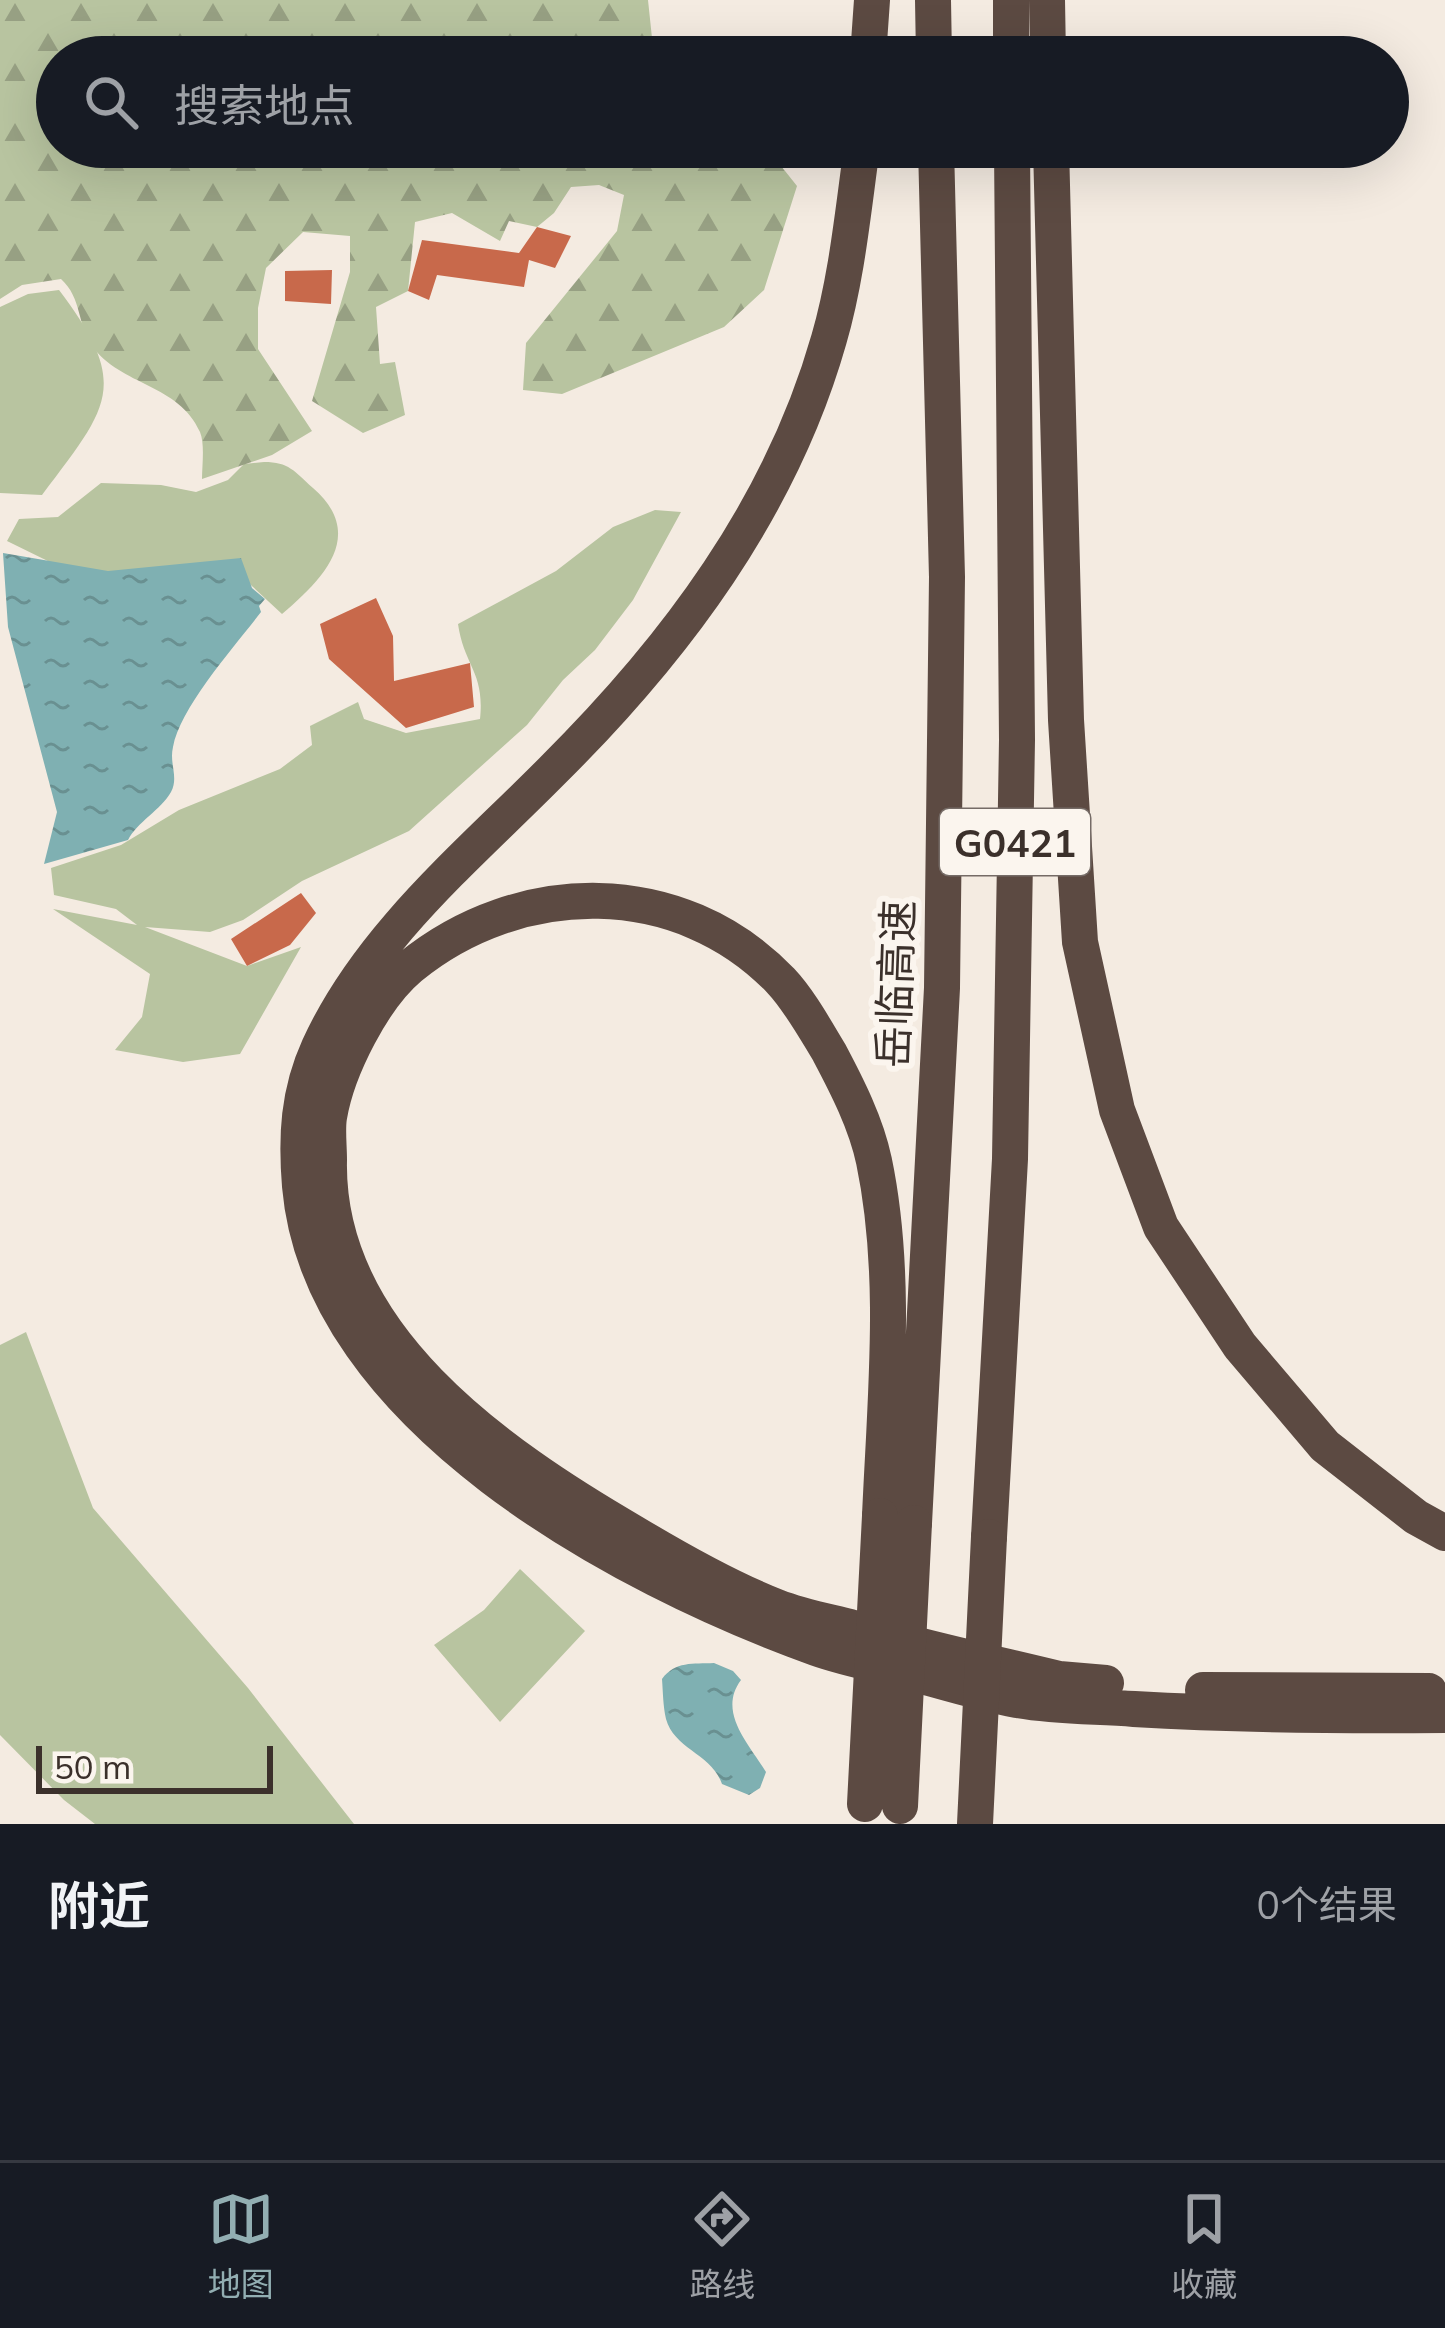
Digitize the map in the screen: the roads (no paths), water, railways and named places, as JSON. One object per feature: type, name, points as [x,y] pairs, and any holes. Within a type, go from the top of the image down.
[{"type":"highway","points":[[869,36],[872,0]]},
{"type":"highway","points":[[933,0],[934,36]]},
{"type":"highway","points":[[1011,0],[1011,36]]},
{"type":"highway","points":[[1047,0],[1048,36]]},
{"type":"highway","points":[[859,168],[830,335],[800,427],[751,522],[697,607],[611,712],[416,908],[357,976],[319,1048],[302,1094],[297,1144],[304,1230],[312,1252],[329,1296],[389,1383],[462,1453],[567,1528],[666,1584],[819,1649],[1022,1701],[1268,1718],[1445,1715]]},
{"type":"highway","name":"岳临高速","points":[[897,1520],[942,988],[947,577],[937,168]]},
{"type":"highway","name":"G0421","points":[[975,1824],[1010,1159],[1017,740],[1012,168]]},
{"type":"highway","points":[[1052,168],[1066,721],[1080,942],[1117,1110],[1161,1227],[1240,1346],[1324,1446],[1416,1517],[1445,1533]]},
{"type":"highway","points":[[883,1814],[897,1520],[884,1255],[874,1160],[848,1087],[781,981],[720,933],[644,904],[566,900],[487,918],[407,969],[359,1031],[329,1115],[328,1191],[345,1258],[381,1323],[436,1393],[580,1502],[670,1554],[778,1607],[1059,1679],[1209,1691],[1445,1691]]},
{"type":"water","points":[[3,553],[108,571],[241,558],[252,588],[265,599],[259,606],[261,612],[186,714],[173,747],[174,781],[167,798],[128,840],[44,864],[57,812],[8,627]]},
{"type":"water","points":[[714,1663],[741,1680],[734,1692],[734,1716],[766,1772],[760,1788],[749,1795],[722,1784],[710,1765],[677,1738],[666,1719],[662,1679],[667,1673],[679,1666]]}]
